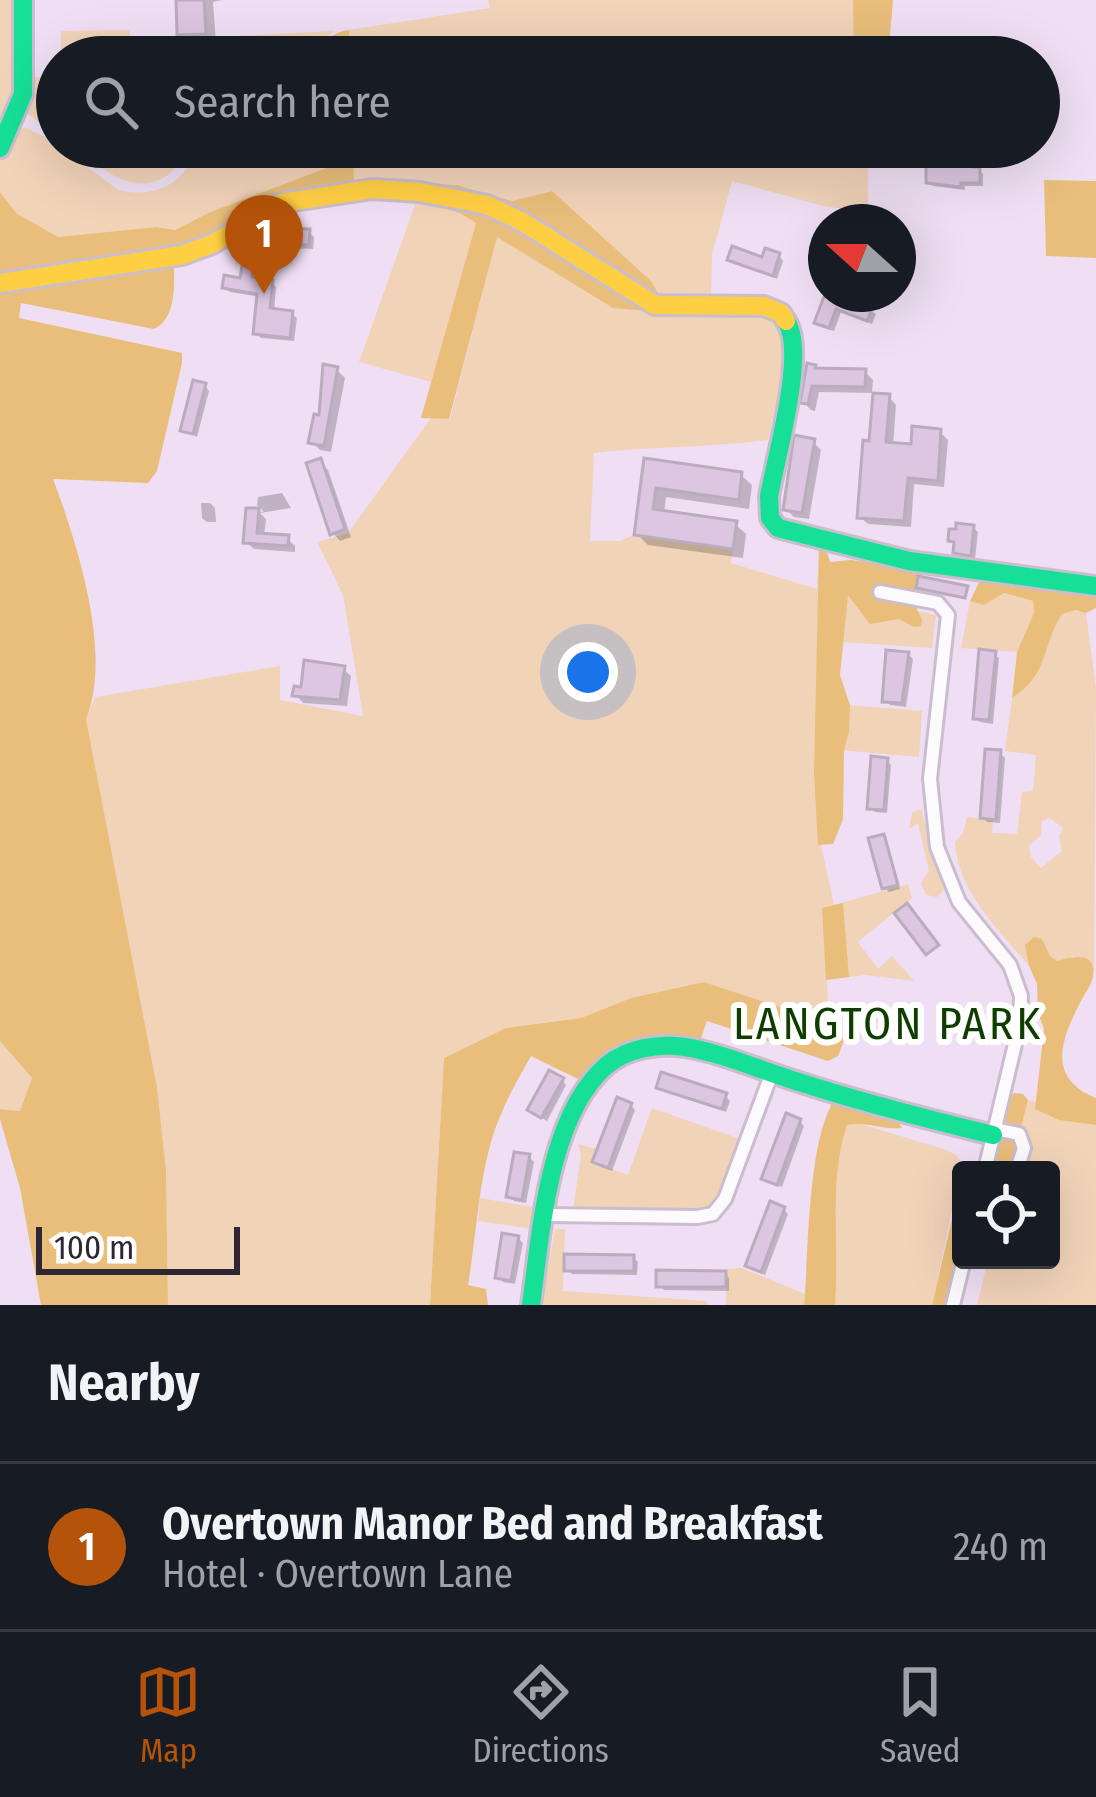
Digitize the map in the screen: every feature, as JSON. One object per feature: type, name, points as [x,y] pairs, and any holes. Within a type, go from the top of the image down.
[{"type":"street","points":[[0,148],[18,120],[26,94],[23,0]]},
{"type":"street","points":[[0,283],[195,252],[281,203],[321,195],[395,190],[471,201],[520,221],[655,305],[755,303],[785,316],[796,342],[769,496],[770,518],[778,528],[909,561],[1096,586]]},
{"type":"street","points":[[880,592],[938,603],[948,615],[930,779],[936,842],[959,902],[1010,964],[1022,996],[1020,1023],[987,1161]]},
{"type":"street","points":[[531,1305],[568,1119],[586,1087],[612,1061],[636,1048],[670,1044],[877,1107],[1019,1134],[1024,1148],[1020,1161]]},
{"type":"street","points":[[547,1215],[713,1214],[725,1198],[771,1076]]},
{"type":"street","points":[[953,1305],[962,1269]]},
{"type":"shaded area","points":[[0,0],[19,0],[22,79],[0,136]]},
{"type":"shaded area","points":[[488,0],[893,0],[890,36],[349,36],[349,30],[490,8]]},
{"type":"shaded area","points":[[853,0],[893,0],[890,36],[854,36]]},
{"type":"shaded area","points":[[130,30],[130,36],[61,36],[61,31]]},
{"type":"shaded area","points":[[334,31],[329,36],[236,36]]},
{"type":"shaded area","points":[[33,77],[36,77],[36,120],[28,114]]},
{"type":"shaded area","points":[[24,127],[36,133],[36,168],[89,168],[118,190],[131,192],[167,186],[187,168],[328,168],[175,230],[156,227],[58,237],[15,213],[0,192],[0,154]]},
{"type":"shaded area","points":[[176,168],[150,183],[127,181],[105,170]]},
{"type":"shaded area","points":[[327,168],[353,168],[354,180],[457,185],[512,201],[552,191],[651,281],[669,313],[613,308],[497,237],[449,419],[421,418],[476,223],[460,213],[353,180],[288,194],[219,234],[174,249],[171,305],[154,329],[21,303],[19,318],[182,353],[157,471],[148,483],[53,479],[81,566],[94,631],[96,663],[86,719],[157,1087],[166,1170],[168,1305],[41,1305],[20,1188],[0,1119],[0,1109],[20,1111],[32,1078],[0,1041],[0,192],[16,213],[58,237],[156,227],[175,230]]},
{"type":"shaded area","points":[[352,168],[868,168],[868,204],[816,204],[732,181],[712,255],[711,299],[660,299],[552,191],[512,201],[457,185],[353,180]]},
{"type":"shaded area","points":[[1044,180],[1096,181],[1096,258],[1046,256]]},
{"type":"shaded area","points":[[417,199],[476,223],[431,382],[359,362]]},
{"type":"shaded area","points":[[497,236],[613,308],[769,312],[791,338],[768,440],[594,453],[590,541],[620,541],[634,535],[733,549],[731,563],[817,589],[819,549],[827,553],[833,571],[897,606],[936,615],[932,648],[842,642],[838,704],[922,711],[919,757],[827,749],[821,845],[834,905],[908,884],[912,898],[858,942],[878,969],[892,956],[914,981],[865,975],[827,980],[829,1023],[704,982],[631,998],[581,1018],[506,1028],[444,1058],[430,1305],[168,1305],[166,1170],[157,1087],[86,719],[95,697],[280,666],[280,700],[363,716],[343,595],[317,542],[348,533],[431,418],[450,419]]},
{"type":"shaded area","points":[[819,549],[830,562],[851,560],[922,571],[917,610],[922,619],[921,626],[914,627],[899,619],[870,624],[848,595],[840,675],[850,705],[843,819],[833,844],[818,845],[814,773]]},
{"type":"shaded area","points":[[988,564],[1048,569],[1096,591],[1096,608],[1062,614],[1039,670],[1012,698],[1017,652],[1034,613],[1033,601],[1004,593],[984,605],[970,601]]},
{"type":"shaded area","points":[[1004,593],[1033,601],[1034,613],[1017,652],[961,648],[970,601],[984,605]]},
{"type":"shaded area","points":[[1086,613],[1096,688],[1094,977],[1092,965],[1074,956],[1057,962],[1050,957],[1042,939],[1026,945],[1029,966],[971,893],[955,842],[967,817],[993,820],[992,833],[1017,834],[1022,792],[1033,791],[1036,755],[1005,751],[1012,698],[1038,670],[1062,614]],"holes":[[[1050,818],[1063,828],[1059,837],[1062,851],[1041,868],[1029,846],[1041,835],[1042,821]]]},
{"type":"shaded area","points":[[921,809],[944,890],[937,897],[926,895],[921,883],[929,871],[918,823],[909,829],[912,813]]},
{"type":"shaded area","points":[[843,903],[849,977],[826,980],[822,908]]},
{"type":"shaded area","points":[[1034,937],[1042,939],[1057,961],[1081,957],[1093,967],[1092,981],[1068,1029],[1062,1056],[1070,1080],[1096,1098],[1096,1125],[1059,1120],[1035,1109],[1044,1029],[1025,945]]},
{"type":"shaded area","points":[[704,982],[829,1023],[844,1040],[838,1056],[828,1061],[707,1021],[697,1050],[676,1044],[582,1081],[531,1056],[499,1119],[483,1177],[468,1285],[486,1289],[488,1305],[430,1305],[444,1058],[506,1028],[581,1018],[631,998]]},
{"type":"shaded area","points":[[0,1041],[32,1078],[20,1111],[0,1109]]},
{"type":"shaded area","points":[[1014,1093],[1028,1100],[1012,1161],[992,1161],[1004,1106]]},
{"type":"shaded area","points":[[837,1096],[893,1114],[902,1128],[847,1125],[836,1191],[835,1305],[804,1305],[815,1166],[827,1114]]},
{"type":"shaded area","points":[[1028,1100],[1059,1119],[1096,1125],[1096,1305],[977,1305],[986,1269],[1060,1269],[1060,1161],[1012,1161]]},
{"type":"shaded area","points":[[652,1108],[740,1139],[714,1207],[573,1209],[581,1155],[578,1144],[597,1149],[593,1162],[628,1175]]},
{"type":"shaded area","points":[[857,1123],[944,1149],[960,1161],[952,1161],[952,1210],[932,1305],[835,1305],[836,1191],[847,1125]]},
{"type":"shaded area","points":[[480,1198],[532,1207],[537,1211],[533,1229],[478,1221]]},
{"type":"shaded area","points":[[952,1219],[953,1269],[945,1305],[932,1305]]},
{"type":"shaded area","points":[[555,1229],[565,1229],[563,1291],[707,1301],[707,1305],[541,1305]]},
{"type":"shaded area","points":[[742,1268],[805,1294],[804,1305],[726,1305],[726,1269]]},
{"type":"building","points":[[176,0],[204,0],[206,34],[177,35]]},
{"type":"building","points":[[926,168],[980,168],[980,183],[961,183],[961,187],[926,183]]},
{"type":"building","points":[[273,224],[310,229],[309,245],[287,244],[286,259],[262,258],[263,229]]},
{"type":"building","points":[[732,246],[762,257],[765,248],[780,253],[773,276],[727,260]]},
{"type":"building","points":[[244,254],[255,256],[252,277],[273,280],[270,308],[293,311],[290,338],[253,334],[257,294],[222,288],[224,275],[240,278]]},
{"type":"building","points":[[818,312],[835,312],[829,328],[814,323]]},
{"type":"building","points":[[844,312],[871,312],[867,321]]},
{"type":"building","points":[[807,363],[815,368],[866,369],[865,387],[812,386],[808,404],[800,403]]},
{"type":"building","points":[[323,364],[338,367],[324,446],[308,443],[314,414],[319,415]]},
{"type":"building","points":[[193,380],[206,383],[193,434],[180,431]]},
{"type":"building","points":[[873,393],[890,394],[886,442],[911,444],[912,426],[941,429],[938,481],[908,478],[904,521],[857,518],[863,440],[869,441]]},
{"type":"building","points":[[794,435],[815,439],[802,513],[783,510]]},
{"type":"building","points":[[321,458],[345,529],[330,535],[306,463]]},
{"type":"building","points":[[644,458],[742,472],[739,500],[656,488],[653,509],[737,521],[733,549],[634,535]]},
{"type":"building","points":[[246,508],[259,508],[257,533],[289,535],[288,546],[243,543]]},
{"type":"building","points":[[956,523],[974,525],[971,556],[953,553],[949,529],[956,529]]},
{"type":"building","points":[[918,576],[968,586],[965,598],[916,588]]},
{"type":"building","points":[[979,649],[996,651],[989,720],[973,719]]},
{"type":"building","points":[[886,650],[909,652],[902,703],[882,702]]},
{"type":"building","points":[[304,660],[345,666],[340,700],[292,696],[294,686],[301,687]]},
{"type":"building","points":[[985,749],[1001,750],[996,820],[980,818]]},
{"type":"building","points":[[871,756],[888,758],[884,810],[867,809]]},
{"type":"building","points":[[884,834],[898,885],[882,889],[868,838]]},
{"type":"building","points":[[907,903],[939,945],[926,955],[894,913]]},
{"type":"building","points":[[549,1070],[564,1078],[541,1118],[527,1110]]},
{"type":"building","points":[[661,1072],[727,1093],[722,1109],[656,1088]]},
{"type":"building","points":[[617,1097],[632,1103],[608,1168],[592,1162]]},
{"type":"building","points":[[786,1113],[801,1119],[777,1185],[761,1179]]},
{"type":"building","points":[[514,1152],[530,1154],[522,1200],[506,1197]]},
{"type":"building","points":[[770,1201],[785,1207],[761,1272],[745,1266]]},
{"type":"building","points":[[502,1233],[519,1236],[511,1281],[495,1278]]},
{"type":"building","points":[[564,1254],[634,1255],[634,1271],[564,1271]]},
{"type":"building","points":[[656,1270],[726,1271],[726,1287],[656,1287]]},
{"type":"traffic: fast","points":[[0,148],[23,94],[23,0]]},
{"type":"traffic: fast","points":[[786,321],[792,336],[792,379],[769,496],[770,518],[778,528],[909,561],[1096,586]]},
{"type":"traffic: fast","points":[[531,1305],[551,1177],[572,1114],[607,1065],[634,1051],[665,1046],[699,1050],[847,1097],[993,1135]]},
{"type":"traffic: slow","points":[[0,283],[182,255],[212,244],[281,203],[372,189],[420,192],[487,205],[521,221],[655,305],[764,306],[781,313],[786,321]]},
{"type":"place","name":"Overtown Manor Bed and Breakfast","points":[[264,294]]},
{"type":"district","name":"LANGTON PARK","points":[[888,1023]]}]
